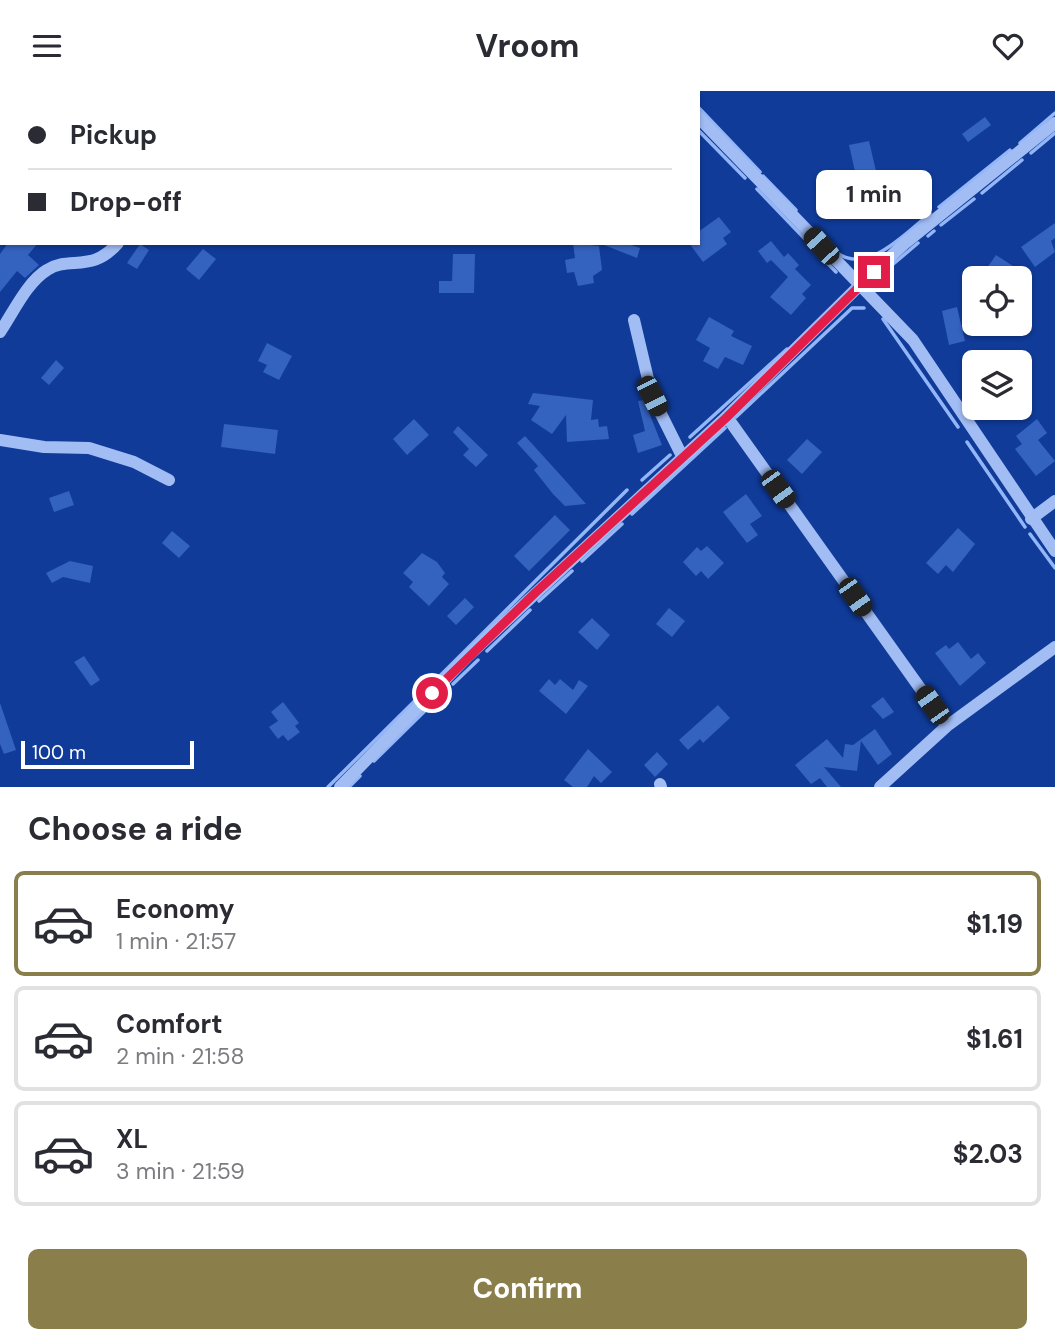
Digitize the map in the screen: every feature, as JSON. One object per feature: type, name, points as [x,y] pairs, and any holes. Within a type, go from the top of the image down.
[{"type":"street","points":[[700,119],[913,340],[961,407],[1031,519],[1055,551]]},
{"type":"street","points":[[340,786],[468,656],[727,417],[904,244],[1055,123]]},
{"type":"street","points":[[0,332],[34,282],[48,269],[98,260],[116,245]]},
{"type":"street","points":[[634,320],[652,396],[683,458]]},
{"type":"street","points":[[727,417],[947,726]]},
{"type":"street","points":[[0,440],[44,447],[89,448],[135,462],[169,480]]},
{"type":"street","points":[[1031,519],[1055,501]]},
{"type":"street","points":[[880,786],[947,726],[1055,647]]},
{"type":"building","points":[[985,117],[991,125],[968,142],[962,134]]},
{"type":"building","points":[[869,141],[876,171],[856,176],[849,145]]},
{"type":"building","points":[[719,217],[731,232],[723,238],[727,244],[703,262],[690,245],[700,245],[700,231]]},
{"type":"building","points":[[1055,223],[1055,238],[1051,241],[1055,252],[1035,267],[1021,247]]},
{"type":"building","points":[[771,241],[784,257],[788,253],[799,265],[795,269],[811,285],[802,294],[806,298],[791,315],[770,297],[788,277],[771,260],[767,263],[758,251]]},
{"type":"building","points":[[7,245],[36,245],[28,255],[39,265],[25,278],[17,271],[0,292],[0,254]]},
{"type":"building","points":[[139,245],[149,250],[137,269],[127,263]]},
{"type":"building","points":[[573,245],[599,246],[602,270],[593,276],[594,283],[578,286],[574,272],[567,273],[565,260],[575,258]]},
{"type":"building","points":[[604,245],[631,245],[640,248],[637,258]]},
{"type":"building","points":[[203,249],[216,259],[199,280],[186,269]]},
{"type":"building","points":[[453,254],[475,254],[474,293],[439,293],[439,281],[452,281]]},
{"type":"building","points":[[996,255],[1013,266],[988,266]]},
{"type":"building","points":[[957,307],[965,341],[949,345],[942,311]]},
{"type":"building","points":[[709,317],[734,331],[731,336],[752,346],[743,365],[725,357],[718,369],[703,361],[710,348],[696,340]]},
{"type":"building","points":[[267,343],[292,356],[279,380],[263,372],[267,365],[258,361]]},
{"type":"building","points":[[56,360],[64,368],[49,385],[41,378]]},
{"type":"building","points":[[533,393],[593,400],[591,420],[598,419],[599,427],[607,426],[609,439],[567,442],[566,415],[552,434],[531,420],[540,406],[528,404]]},
{"type":"building","points":[[644,400],[662,445],[638,453],[633,435],[645,431],[638,401]]},
{"type":"building","points":[[414,419],[429,435],[407,455],[393,439]]},
{"type":"building","points":[[1037,419],[1047,433],[1038,440],[1055,461],[1036,476],[1015,449],[1022,444],[1016,436]]},
{"type":"building","points":[[224,424],[278,430],[275,454],[221,447]]},
{"type":"building","points":[[458,426],[488,455],[476,467],[463,455],[469,449],[453,432]]},
{"type":"building","points":[[525,436],[586,504],[565,506],[553,494],[534,470],[538,466],[517,443]]},
{"type":"building","points":[[807,439],[822,452],[802,474],[787,460]]},
{"type":"building","points":[[69,491],[74,505],[54,512],[49,498]]},
{"type":"building","points":[[746,494],[762,516],[750,524],[758,535],[747,543],[723,512]]},
{"type":"building","points":[[555,515],[570,530],[529,571],[514,556]]},
{"type":"building","points":[[958,528],[975,544],[953,572],[946,565],[938,574],[926,563]]},
{"type":"building","points":[[172,531],[190,546],[179,558],[162,543]]},
{"type":"building","points":[[707,546],[724,563],[708,579],[701,571],[696,576],[683,562],[697,547],[701,551]]},
{"type":"building","points":[[422,553],[437,562],[445,573],[442,577],[449,584],[429,606],[409,587],[413,582],[403,573]]},
{"type":"building","points":[[70,561],[93,566],[90,583],[63,577],[52,583],[46,573]]},
{"type":"building","points":[[465,598],[474,607],[456,625],[447,616]]},
{"type":"building","points":[[669,608],[685,621],[672,637],[656,624]]},
{"type":"building","points":[[592,618],[610,635],[597,650],[578,632]]},
{"type":"building","points":[[958,642],[971,659],[978,653],[986,663],[960,686],[935,653],[946,645],[949,649]]},
{"type":"building","points":[[84,656],[100,680],[91,686],[74,662]]},
{"type":"building","points":[[549,679],[555,685],[560,679],[573,690],[579,680],[588,686],[566,714],[539,691]]},
{"type":"building","points":[[883,697],[894,712],[883,719],[871,706]]},
{"type":"building","points":[[283,702],[299,723],[295,726],[300,732],[288,741],[283,735],[278,739],[269,727],[278,721],[271,712]]},
{"type":"building","points":[[0,703],[16,750],[4,754],[0,744]]},
{"type":"building","points":[[718,705],[730,718],[703,743],[700,739],[688,750],[679,740]]},
{"type":"building","points":[[875,729],[892,754],[878,765],[861,741],[857,771],[824,767],[841,787],[827,787],[820,778],[811,784],[795,765],[827,739],[843,758],[845,744],[853,745]]},
{"type":"building","points":[[588,749],[612,772],[601,783],[594,776],[587,787],[573,787],[564,780]]},
{"type":"building","points":[[657,752],[668,764],[655,777],[644,765]]},
{"type":"waterway","points":[[700,109],[760,172]]},
{"type":"waterway","points":[[1020,143],[1055,113]]},
{"type":"waterway","points":[[700,132],[745,178]]},
{"type":"waterway","points":[[1031,153],[1055,133]]},
{"type":"waterway","points":[[939,207],[1010,150]]},
{"type":"waterway","points":[[982,193],[1022,160]]},
{"type":"waterway","points":[[763,176],[796,210]]},
{"type":"waterway","points":[[757,189],[804,238]]},
{"type":"waterway","points":[[941,225],[974,199]]},
{"type":"waterway","points":[[837,253],[862,259],[874,255],[886,249],[930,214]]},
{"type":"waterway","points":[[928,236],[934,231]]},
{"type":"waterway","points":[[882,281],[885,271],[918,243]]},
{"type":"waterway","points":[[809,244],[836,272]]},
{"type":"waterway","points":[[736,417],[852,308],[864,308]]},
{"type":"waterway","points":[[883,319],[958,427]]},
{"type":"waterway","points":[[690,437],[787,349]]},
{"type":"waterway","points":[[632,514],[725,428]]},
{"type":"waterway","points":[[967,442],[1025,527]]},
{"type":"waterway","points":[[642,480],[670,455]]},
{"type":"waterway","points":[[328,787],[627,490]]},
{"type":"waterway","points":[[582,561],[622,524]]},
{"type":"waterway","points":[[1030,534],[1055,568]]},
{"type":"waterway","points":[[539,601],[572,571]]},
{"type":"waterway","points":[[487,651],[530,610]]},
{"type":"waterway","points":[[453,684],[478,660]]},
{"type":"waterway","points":[[374,761],[443,693]]},
{"type":"waterway","points":[[349,787],[360,776]]},
{"type":"route","points":[[432,693],[535,593],[727,417],[874,272]]}]
